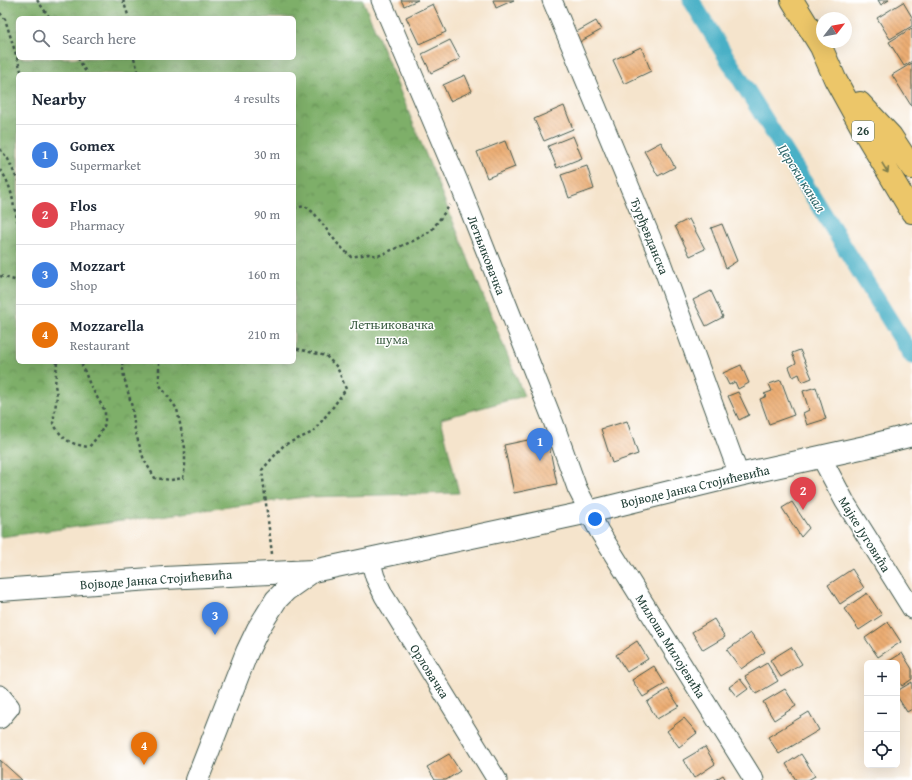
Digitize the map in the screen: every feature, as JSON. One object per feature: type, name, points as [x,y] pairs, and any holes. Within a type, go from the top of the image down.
[{"type":"main road","name":"26","points":[[792,0],[816,39]]},
{"type":"main road","name":"26","points":[[822,48],[842,74],[912,184]]},
{"type":"main road","name":"26","points":[[822,48],[862,128],[912,212]]},
{"type":"main road","points":[[860,103],[891,136],[912,168]]},
{"type":"street","name":"Летњиковачка","points":[[381,0],[461,188],[553,421],[577,488],[589,512]]},
{"type":"street","name":"Ђурђевданска","points":[[552,0],[661,262],[739,476]]},
{"type":"street","name":"Војводе Јанка Стојићевића","points":[[0,590],[164,578],[313,571],[589,512],[903,438]]},
{"type":"street","name":"Мајке Југовића","points":[[821,457],[845,502],[912,609]]},
{"type":"street","name":"Милоша Милојевића","points":[[589,512],[599,531],[754,780]]},
{"type":"street","name":"Орловачка","points":[[370,559],[375,577],[384,596],[497,780]]},
{"type":"street","name":"Војводе Јанка Стојићевића","points":[[197,780],[244,659],[258,629],[276,600],[294,583],[313,571]]},
{"type":"street","points":[[0,695],[10,707],[0,719]]},
{"type":"path","points":[[37,0],[49,16]]},
{"type":"path","points":[[123,0],[127,16]]},
{"type":"path","points":[[0,13],[5,19],[16,55]]},
{"type":"path","points":[[18,60],[21,72]]},
{"type":"path","points":[[79,60],[86,72]]},
{"type":"path","points":[[135,60],[138,72]]},
{"type":"path","points":[[0,149],[8,159],[16,177]]},
{"type":"path","points":[[0,170],[5,176],[13,201],[14,210],[16,212]]},
{"type":"path","points":[[296,208],[305,206],[314,213],[337,243],[351,257],[368,254],[378,256],[413,241],[431,231],[461,188]]},
{"type":"path","points":[[0,276],[16,280]]},
{"type":"path","points":[[272,556],[262,470],[284,445],[313,432],[346,389],[337,367],[326,356],[296,348]]},
{"type":"path","points":[[57,364],[55,386],[57,396],[53,423],[60,434],[73,444],[89,447],[99,435],[105,424],[105,411],[90,385],[82,364]]},
{"type":"path","points":[[122,364],[132,407],[135,431],[144,460],[155,478],[171,480],[183,478],[185,448],[177,409],[159,384],[159,364]]},
{"type":"green space","name":"Летњиковачка шума","points":[[0,0],[363,0],[524,396],[441,419],[459,493],[305,497],[0,537]]},
{"type":"building","points":[[401,0],[418,0],[404,6]]},
{"type":"building","points":[[493,0],[514,0],[496,8]]},
{"type":"building","points":[[878,0],[889,0],[881,5]]},
{"type":"building","points":[[903,2],[912,17],[912,26],[890,39],[877,18]]},
{"type":"building","points":[[433,4],[446,32],[419,44],[406,17]]},
{"type":"building","points":[[596,21],[601,30],[576,44],[571,35]]},
{"type":"building","points":[[912,28],[912,61],[904,66],[889,42]]},
{"type":"building","points":[[450,40],[460,59],[431,73],[422,54]]},
{"type":"building","points":[[641,47],[651,71],[624,84],[613,60]]},
{"type":"building","points":[[912,63],[912,107],[892,75]]},
{"type":"building","points":[[465,75],[472,91],[450,101],[443,85]]},
{"type":"building","points":[[564,106],[573,129],[544,141],[534,119]]},
{"type":"building","points":[[573,136],[582,158],[557,168],[548,146]]},
{"type":"building","points":[[505,141],[515,167],[487,178],[477,152]]},
{"type":"building","points":[[661,142],[675,167],[658,176],[644,151]]},
{"type":"building","points":[[587,166],[594,189],[569,198],[561,175]]},
{"type":"building","points":[[689,219],[705,249],[690,256],[675,226]]},
{"type":"building","points":[[722,224],[737,261],[726,268],[711,228]]},
{"type":"building","points":[[711,291],[723,317],[706,326],[693,300]]},
{"type":"building","points":[[800,350],[812,378],[802,382],[799,374],[793,377],[789,367],[796,363],[792,353]]},
{"type":"building","points":[[741,365],[749,383],[738,389],[735,382],[729,385],[723,373]]},
{"type":"building","points":[[781,380],[794,415],[769,424],[760,399],[767,396],[764,394],[772,391],[769,384]]},
{"type":"building","points":[[816,387],[826,419],[807,425],[803,413],[809,410],[803,391]]},
{"type":"building","points":[[738,392],[749,415],[739,420],[728,396]]},
{"type":"building","points":[[627,421],[638,454],[612,463],[601,429]]},
{"type":"building","points":[[547,436],[557,484],[514,493],[504,445]]},
{"type":"building","points":[[792,502],[809,528],[801,537],[782,508]]},
{"type":"building","points":[[852,569],[864,588],[840,604],[828,585]]},
{"type":"building","points":[[867,593],[882,615],[859,630],[844,609]]},
{"type":"building","points":[[714,619],[725,637],[703,650],[692,632]]},
{"type":"building","points":[[888,622],[901,642],[878,657],[865,638]]},
{"type":"building","points":[[751,633],[765,652],[741,669],[727,650]]},
{"type":"building","points":[[637,641],[648,659],[627,672],[616,655]]},
{"type":"building","points":[[791,647],[802,664],[781,677],[770,660]]},
{"type":"building","points":[[902,653],[912,669],[912,679],[902,686],[900,682],[900,660],[891,660]]},
{"type":"building","points":[[767,663],[778,681],[756,694],[745,676]]},
{"type":"building","points":[[654,666],[665,684],[643,697],[632,680]]},
{"type":"building","points":[[740,679],[748,689],[737,697],[729,687]]},
{"type":"building","points":[[912,682],[912,709],[907,712],[900,701],[900,689]]},
{"type":"building","points":[[668,689],[679,706],[657,719],[647,702]]},
{"type":"building","points":[[785,689],[796,706],[774,720],[763,702]]},
{"type":"building","points":[[809,712],[819,730],[779,754],[768,737]]},
{"type":"building","points":[[684,718],[697,733],[679,747],[667,731]]},
{"type":"building","points":[[705,747],[715,764],[694,778],[683,760]]},
{"type":"building","points":[[449,754],[460,771],[446,780],[435,780],[427,767]]},
{"type":"building","points":[[801,754],[815,776],[808,780],[796,780],[786,764]]},
{"type":"building","points":[[0,760],[22,780],[0,780]]},
{"type":"building","points":[[723,775],[726,780],[715,780]]},
{"type":"waterway","name":"Церски канал","points":[[691,0],[912,356]]},
{"type":"place","name":"Gomex","points":[[540,461]]},
{"type":"place","name":"Flos","points":[[803,510]]},
{"type":"place","name":"Mozzart","points":[[215,635]]},
{"type":"place","name":"Mozzarella","points":[[144,765]]}]
